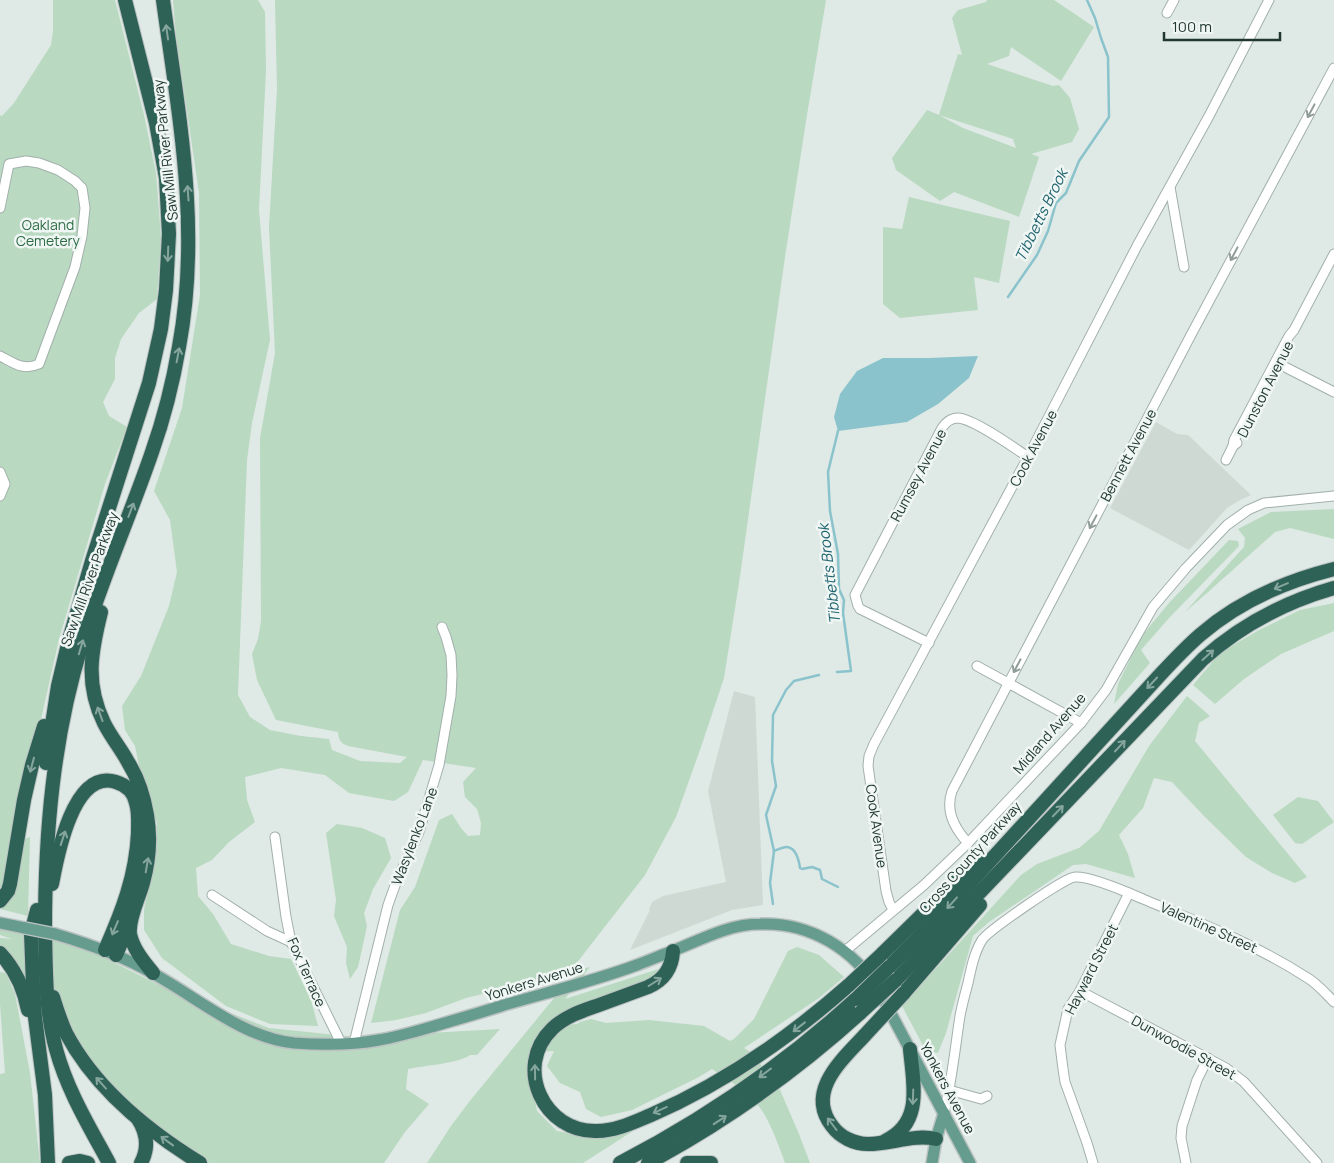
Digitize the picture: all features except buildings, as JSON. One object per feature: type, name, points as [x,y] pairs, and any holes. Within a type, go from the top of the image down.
[{"type":"highway","name":"Saw Mill River Parkway","points":[[110,1163],[74,1098],[58,1059],[49,1018],[38,864],[49,738],[68,640],[149,383],[161,329],[166,290],[169,225],[166,178],[156,123],[125,0]]},
{"type":"highway","name":"Saw Mill River Parkway","points":[[100,1163],[63,1096],[47,1050],[39,995],[41,915],[49,817],[59,741],[67,700],[82,644],[161,424],[180,344],[187,290],[189,234],[187,179],[163,0]]},
{"type":"highway","points":[[113,555],[92,651],[91,677],[100,715],[134,772],[147,814],[148,862],[130,926],[130,936],[136,949],[153,973]]},
{"type":"highway","name":"Cross County Parkway","points":[[620,1163],[677,1131],[754,1081],[802,1045],[856,999],[937,919],[1159,676],[1202,634],[1234,610],[1258,597],[1286,584],[1332,569]]},
{"type":"highway","points":[[648,1163],[693,1137],[758,1094],[814,1052],[860,1013],[896,980],[1184,678],[1214,650],[1242,629],[1271,612],[1297,600],[1334,588]]},
{"type":"highway","points":[[0,901],[8,891],[10,884],[28,783],[58,686]]},
{"type":"highway","points":[[47,1163],[45,1096],[33,986],[32,933],[41,915],[59,850],[79,799],[88,788],[100,782],[109,781],[130,790],[136,800],[138,822],[131,881],[110,952]]},
{"type":"highway","points":[[673,951],[670,966],[659,981],[567,1018],[553,1028],[544,1038],[536,1056],[536,1083],[539,1095],[550,1112],[563,1122],[570,1126],[595,1132],[605,1131],[632,1122],[674,1104],[722,1079],[764,1052],[795,1031],[849,985],[999,839],[1043,802]]},
{"type":"highway","points":[[936,1139],[923,1137],[874,1144],[856,1142],[834,1129],[827,1118],[823,1105],[823,1091],[831,1074],[840,1062],[903,994],[991,892],[1029,841]]},
{"type":"highway","points":[[110,952],[134,912]]},
{"type":"highway","points":[[0,953],[9,963],[17,977],[26,1004],[47,1163]]},
{"type":"highway","points":[[46,967],[59,1016],[72,1044],[100,1082],[136,1117],[200,1163]]},
{"type":"highway","points":[[874,1144],[887,1140],[898,1133],[906,1125],[911,1114],[914,1094],[910,1049]]},
{"type":"highway","points":[[136,1117],[143,1129],[147,1145],[146,1153],[141,1163]]},
{"type":"highway","points":[[69,1163],[77,1161],[88,1163]]},
{"type":"highway","points":[[687,1163],[712,1163]]},
{"type":"main road","name":"Yonkers Avenue","points":[[0,923],[55,934],[110,952],[153,973],[228,1019],[266,1037],[292,1043],[354,1043],[380,1040],[411,1033],[614,972],[729,929],[766,924],[793,927],[824,938],[845,951],[863,968],[875,984],[970,1163]]},
{"type":"main road","points":[[932,1163],[936,1139],[944,1113]]},
{"type":"street","points":[[1167,13],[1174,0]]},
{"type":"street","name":"Cook Avenue","points":[[893,910],[886,891],[868,766],[869,756],[1028,457],[1137,246],[1269,0]]},
{"type":"street","name":"Bennett Avenue","points":[[968,843],[960,834],[951,818],[950,796],[1192,333],[1334,68]]},
{"type":"street","points":[[0,208],[9,164],[26,161],[39,163],[58,170],[74,181],[82,188],[85,208],[82,236],[74,267],[39,364],[32,368],[21,367],[0,356]]},
{"type":"street","points":[[1170,187],[1184,267]]},
{"type":"street","name":"Dunston Avenue","points":[[1226,460],[1234,440],[1334,254]]},
{"type":"street","name":"Dunston Avenue","points":[[1233,446],[1237,442],[1279,364],[1294,330]]},
{"type":"street","points":[[1279,364],[1334,392]]},
{"type":"street","name":"Rumsey Avenue","points":[[929,643],[860,608],[855,595],[945,423],[959,418],[972,423],[998,437],[1028,457]]},
{"type":"street","points":[[0,472],[5,484],[0,496]]},
{"type":"street","name":"Midland Avenue","points":[[845,951],[934,875],[968,843],[1081,723],[1106,690],[1153,607],[1186,568],[1227,525],[1248,510],[1264,503],[1334,496]]},
{"type":"street","name":"Wasylenko Lane","points":[[354,1043],[388,904],[418,832],[440,765],[452,675],[451,655],[442,627]]},
{"type":"street","points":[[977,666],[1081,723]]},
{"type":"street","name":"Fox Terrace","points":[[275,837],[291,942],[341,1043]]},
{"type":"street","name":"Valentine Street","points":[[949,1090],[960,1014],[975,954],[983,939],[1038,898],[1072,877],[1088,878],[1129,893],[1261,950],[1307,977],[1318,985],[1334,1002]]},
{"type":"street","name":"Hayward Street","points":[[1093,1163],[1088,1143],[1066,1082],[1060,1045],[1068,1009],[1080,991],[1129,893]]},
{"type":"street","points":[[212,896],[267,931],[291,942]]},
{"type":"street","name":"Dunwoodie Street","points":[[1080,991],[1226,1068],[1244,1082],[1317,1163]]},
{"type":"street","points":[[1186,1163],[1181,1138],[1182,1126],[1196,1080],[1208,1058]]},
{"type":"street","points":[[944,1113],[949,1090],[981,1099],[987,1096]]},
{"type":"shaded area","points":[[1156,422],[1177,434],[1188,435],[1251,495],[1227,508],[1189,550],[1110,508]]},
{"type":"shaded area","points":[[734,691],[755,697],[763,905],[732,910],[630,950],[650,910],[652,902],[663,896],[726,882],[708,791]]},
{"type":"green space","name":"Oakland Cemetery","points":[[53,0],[115,0],[144,115],[156,173],[161,238],[157,299],[139,313],[121,339],[115,358],[115,379],[103,402],[109,416],[127,427],[105,484],[59,639],[4,884],[0,888],[0,115],[2,116],[14,103],[51,45]]},
{"type":"green space","points":[[173,0],[258,0],[265,12],[266,71],[259,210],[270,340],[252,423],[247,460],[238,695],[250,717],[270,730],[329,739],[332,750],[360,761],[400,763],[407,757],[348,746],[340,741],[338,732],[276,720],[257,680],[252,654],[258,639],[261,621],[260,438],[275,353],[269,227],[277,89],[275,0],[826,0],[785,257],[724,678],[676,817],[645,875],[579,960],[567,971],[537,981],[466,998],[426,1013],[396,1020],[371,1023],[400,910],[415,887],[439,820],[452,814],[468,836],[480,835],[481,823],[477,809],[465,797],[463,782],[476,768],[423,760],[408,792],[394,801],[349,793],[325,775],[281,768],[245,777],[247,800],[255,822],[229,842],[212,860],[196,868],[198,896],[213,914],[231,944],[269,956],[291,959],[311,1000],[318,1026],[270,1024],[226,1006],[162,958],[144,930],[144,910],[157,846],[157,823],[145,795],[135,746],[125,730],[122,706],[141,676],[169,606],[177,572],[170,520],[154,491],[182,408],[200,295],[199,193],[176,36]]},
{"type":"green space","points":[[987,0],[1054,0],[1094,27],[1061,81],[1011,47],[1009,56],[987,64],[1053,86],[1059,85],[1070,98],[1079,129],[1072,142],[1031,154],[1039,157],[1019,217],[954,192],[940,201],[896,170],[892,158],[927,110],[939,115],[958,54],[962,55],[952,18],[958,10],[986,2]],"holes":[[[939,115],[1013,139],[1016,148],[963,128]]]},
{"type":"green space","points":[[909,197],[1010,221],[999,283],[974,277],[978,310],[900,318],[883,304],[883,227],[902,229]]},
{"type":"green space","points":[[1334,509],[1334,539],[1290,528],[1275,532],[1185,612],[1244,547],[1245,538],[1238,529],[1271,512]]},
{"type":"green space","points":[[1229,540],[1238,541],[1239,546],[1169,618],[1141,650],[1150,663],[1114,704],[1118,684],[1141,637],[1169,603]]},
{"type":"green space","points":[[1334,603],[1334,631],[1281,654],[1244,679],[1215,704],[1193,685],[1220,653],[1259,630],[1300,610]]},
{"type":"green space","points":[[1187,696],[1210,716],[1199,723],[1195,741],[1307,877],[1295,883],[1272,873],[1246,857],[1172,782],[1154,778],[1143,808],[1119,835],[1128,854],[1135,878],[1086,864],[1073,865],[989,922],[973,936],[946,1033],[938,1053],[926,1051],[902,1006],[1021,875],[1037,864],[1079,848],[1099,831],[1149,746]]},
{"type":"green space","points":[[1298,797],[1318,801],[1334,822],[1302,844],[1295,843],[1273,815]]},
{"type":"green space","points":[[337,824],[362,828],[385,838],[391,858],[373,889],[364,913],[367,926],[358,967],[350,979],[346,963],[347,947],[334,916],[336,900],[326,833]]},
{"type":"green space","points":[[30,837],[28,916],[0,909],[0,907],[23,840]]},
{"type":"green space","points":[[0,920],[51,931],[163,987],[269,1028],[356,1037],[500,1029],[477,1055],[408,1069],[406,1089],[429,1104],[405,1132],[384,1163],[209,1163],[181,1147],[136,1111],[94,1069],[59,1008],[53,983],[53,967],[32,1021],[0,947],[0,938],[12,939],[0,935]]},
{"type":"green space","points":[[797,947],[819,955],[844,977],[819,998],[744,1048],[749,1051],[777,1083],[810,1163],[785,1163],[761,1109],[744,1092],[712,1069],[632,1110],[601,1117],[586,1109],[580,1092],[560,1083],[547,1066],[554,1051],[534,1052],[530,1073],[537,1111],[557,1131],[598,1139],[636,1129],[583,1163],[427,1163],[469,1102],[550,1003],[581,969],[590,967],[565,999],[665,967],[661,976],[553,1026],[577,1024],[591,1019],[606,1023],[649,1020],[704,1026],[730,1041],[754,1019],[788,951]]},
{"type":"green space","points":[[0,972],[6,973],[15,994],[30,1073],[40,1163],[0,1163],[0,1074],[5,1073],[0,1004]]},
{"type":"water","points":[[978,356],[969,378],[938,404],[907,422],[838,431],[834,417],[840,394],[857,371],[883,358]]},
{"type":"waterway","name":"Tibbetts Brook","points":[[1008,297],[1037,255],[1048,231],[1056,203],[1066,193],[1079,161],[1109,117],[1108,57],[1087,0]]},
{"type":"waterway","name":"Tibbetts Brook","points":[[837,672],[851,671],[843,613],[844,600],[839,589],[838,554],[830,511],[828,472],[838,431]]},
{"type":"waterway","name":"Tibbetts Brook","points":[[773,904],[770,883],[774,851],[766,815],[776,786],[772,761],[773,715],[786,690],[794,681],[819,675]]},
{"type":"waterway","points":[[774,851],[785,847],[792,849],[800,868],[812,867],[820,870],[822,879],[838,887]]}]
